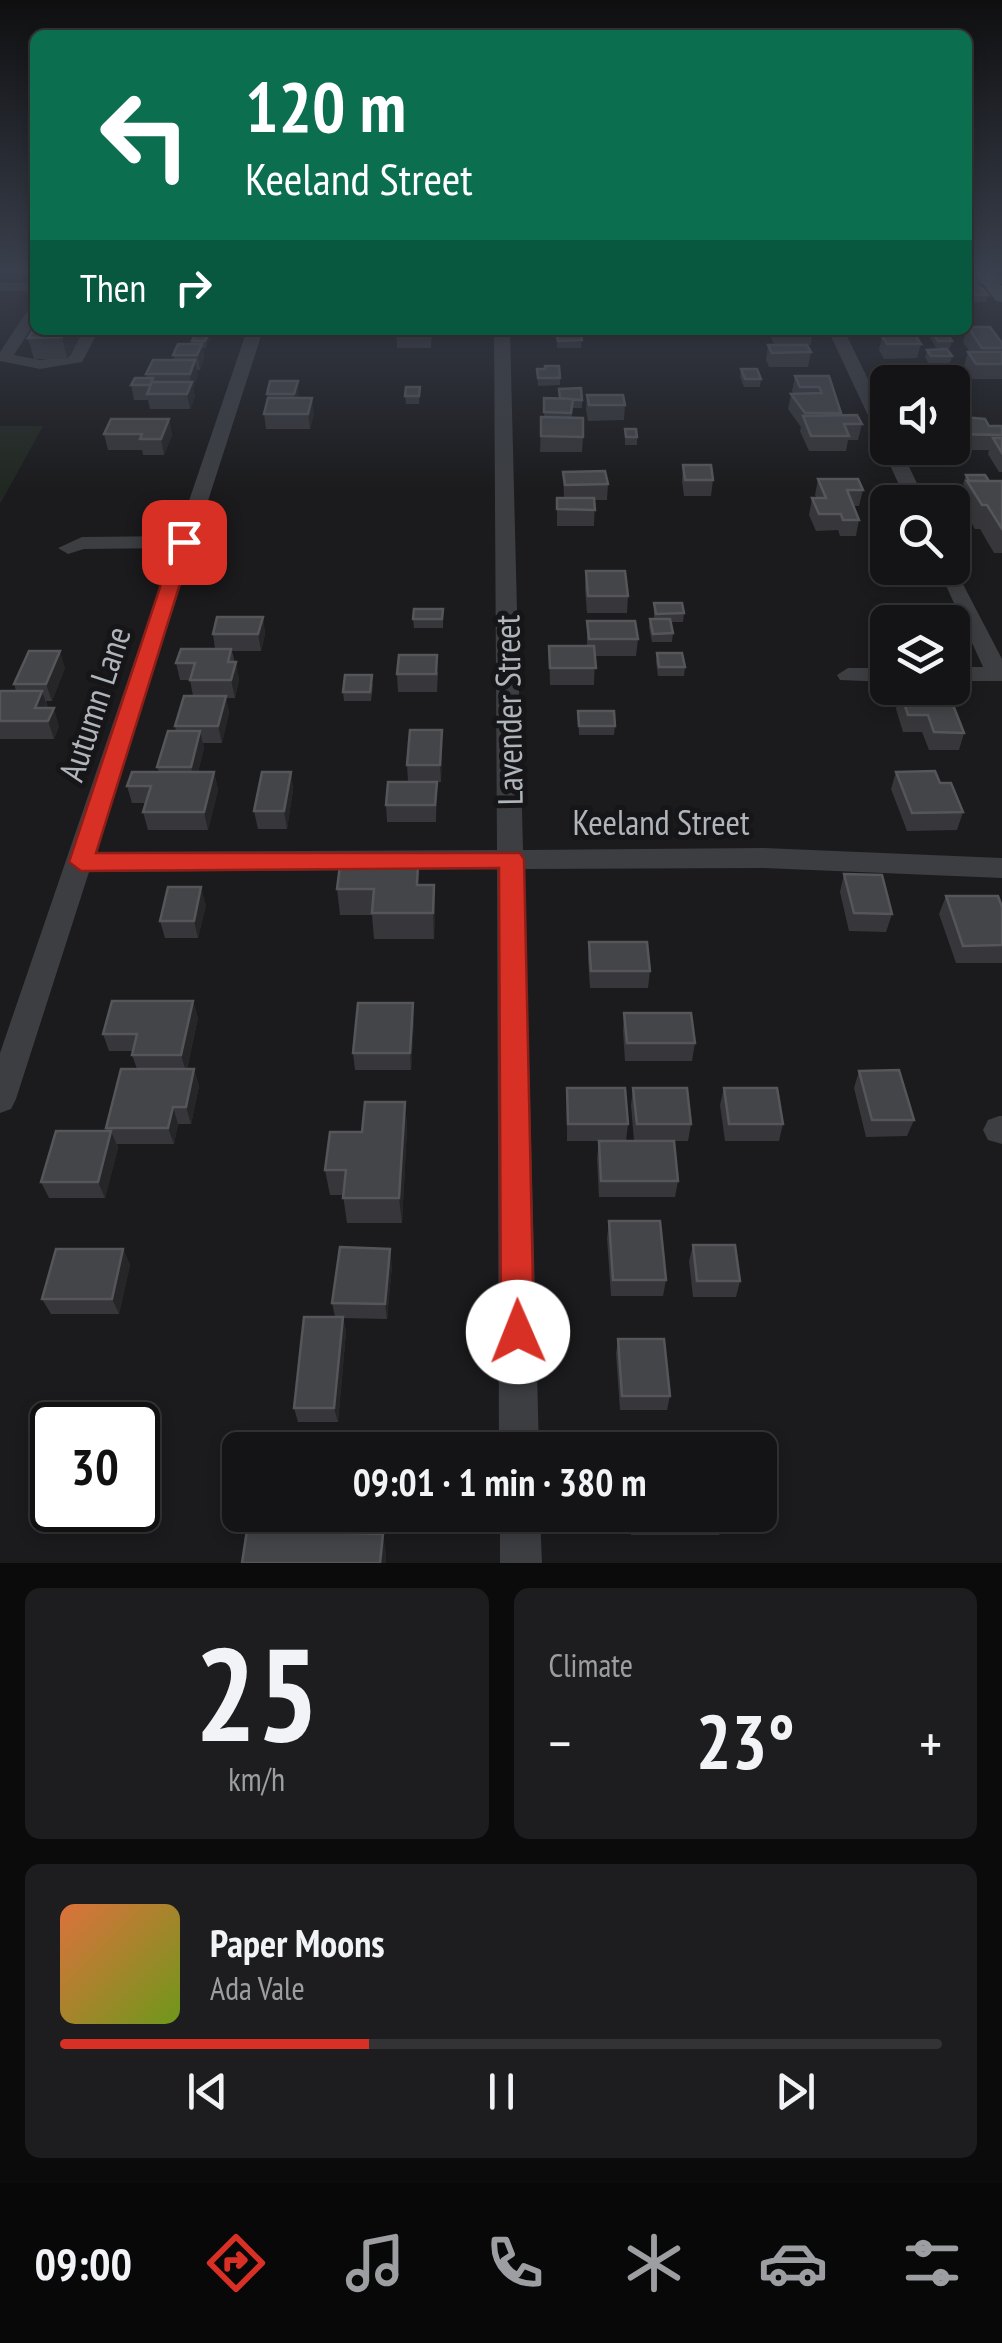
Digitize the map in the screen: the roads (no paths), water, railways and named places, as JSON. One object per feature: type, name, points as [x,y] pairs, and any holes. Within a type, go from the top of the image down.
[{"type":"street","points":[[12,345],[5,356],[17,363],[64,362],[76,358],[83,345]]},
{"type":"street","name":"Autumn Lane","points":[[0,1099],[250,345]]},
{"type":"street","name":"Lavender Street","points":[[502,345],[520,1432]]},
{"type":"street","points":[[843,345],[870,401]]},
{"type":"street","points":[[68,548],[82,542],[184,542]]},
{"type":"street","points":[[956,585],[1000,674],[970,674]]},
{"type":"street","points":[[848,676],[870,675]]},
{"type":"street","name":"Keeland Street","points":[[81,862],[764,858],[1002,868]]},
{"type":"street","points":[[520,1532],[521,1563]]}]
